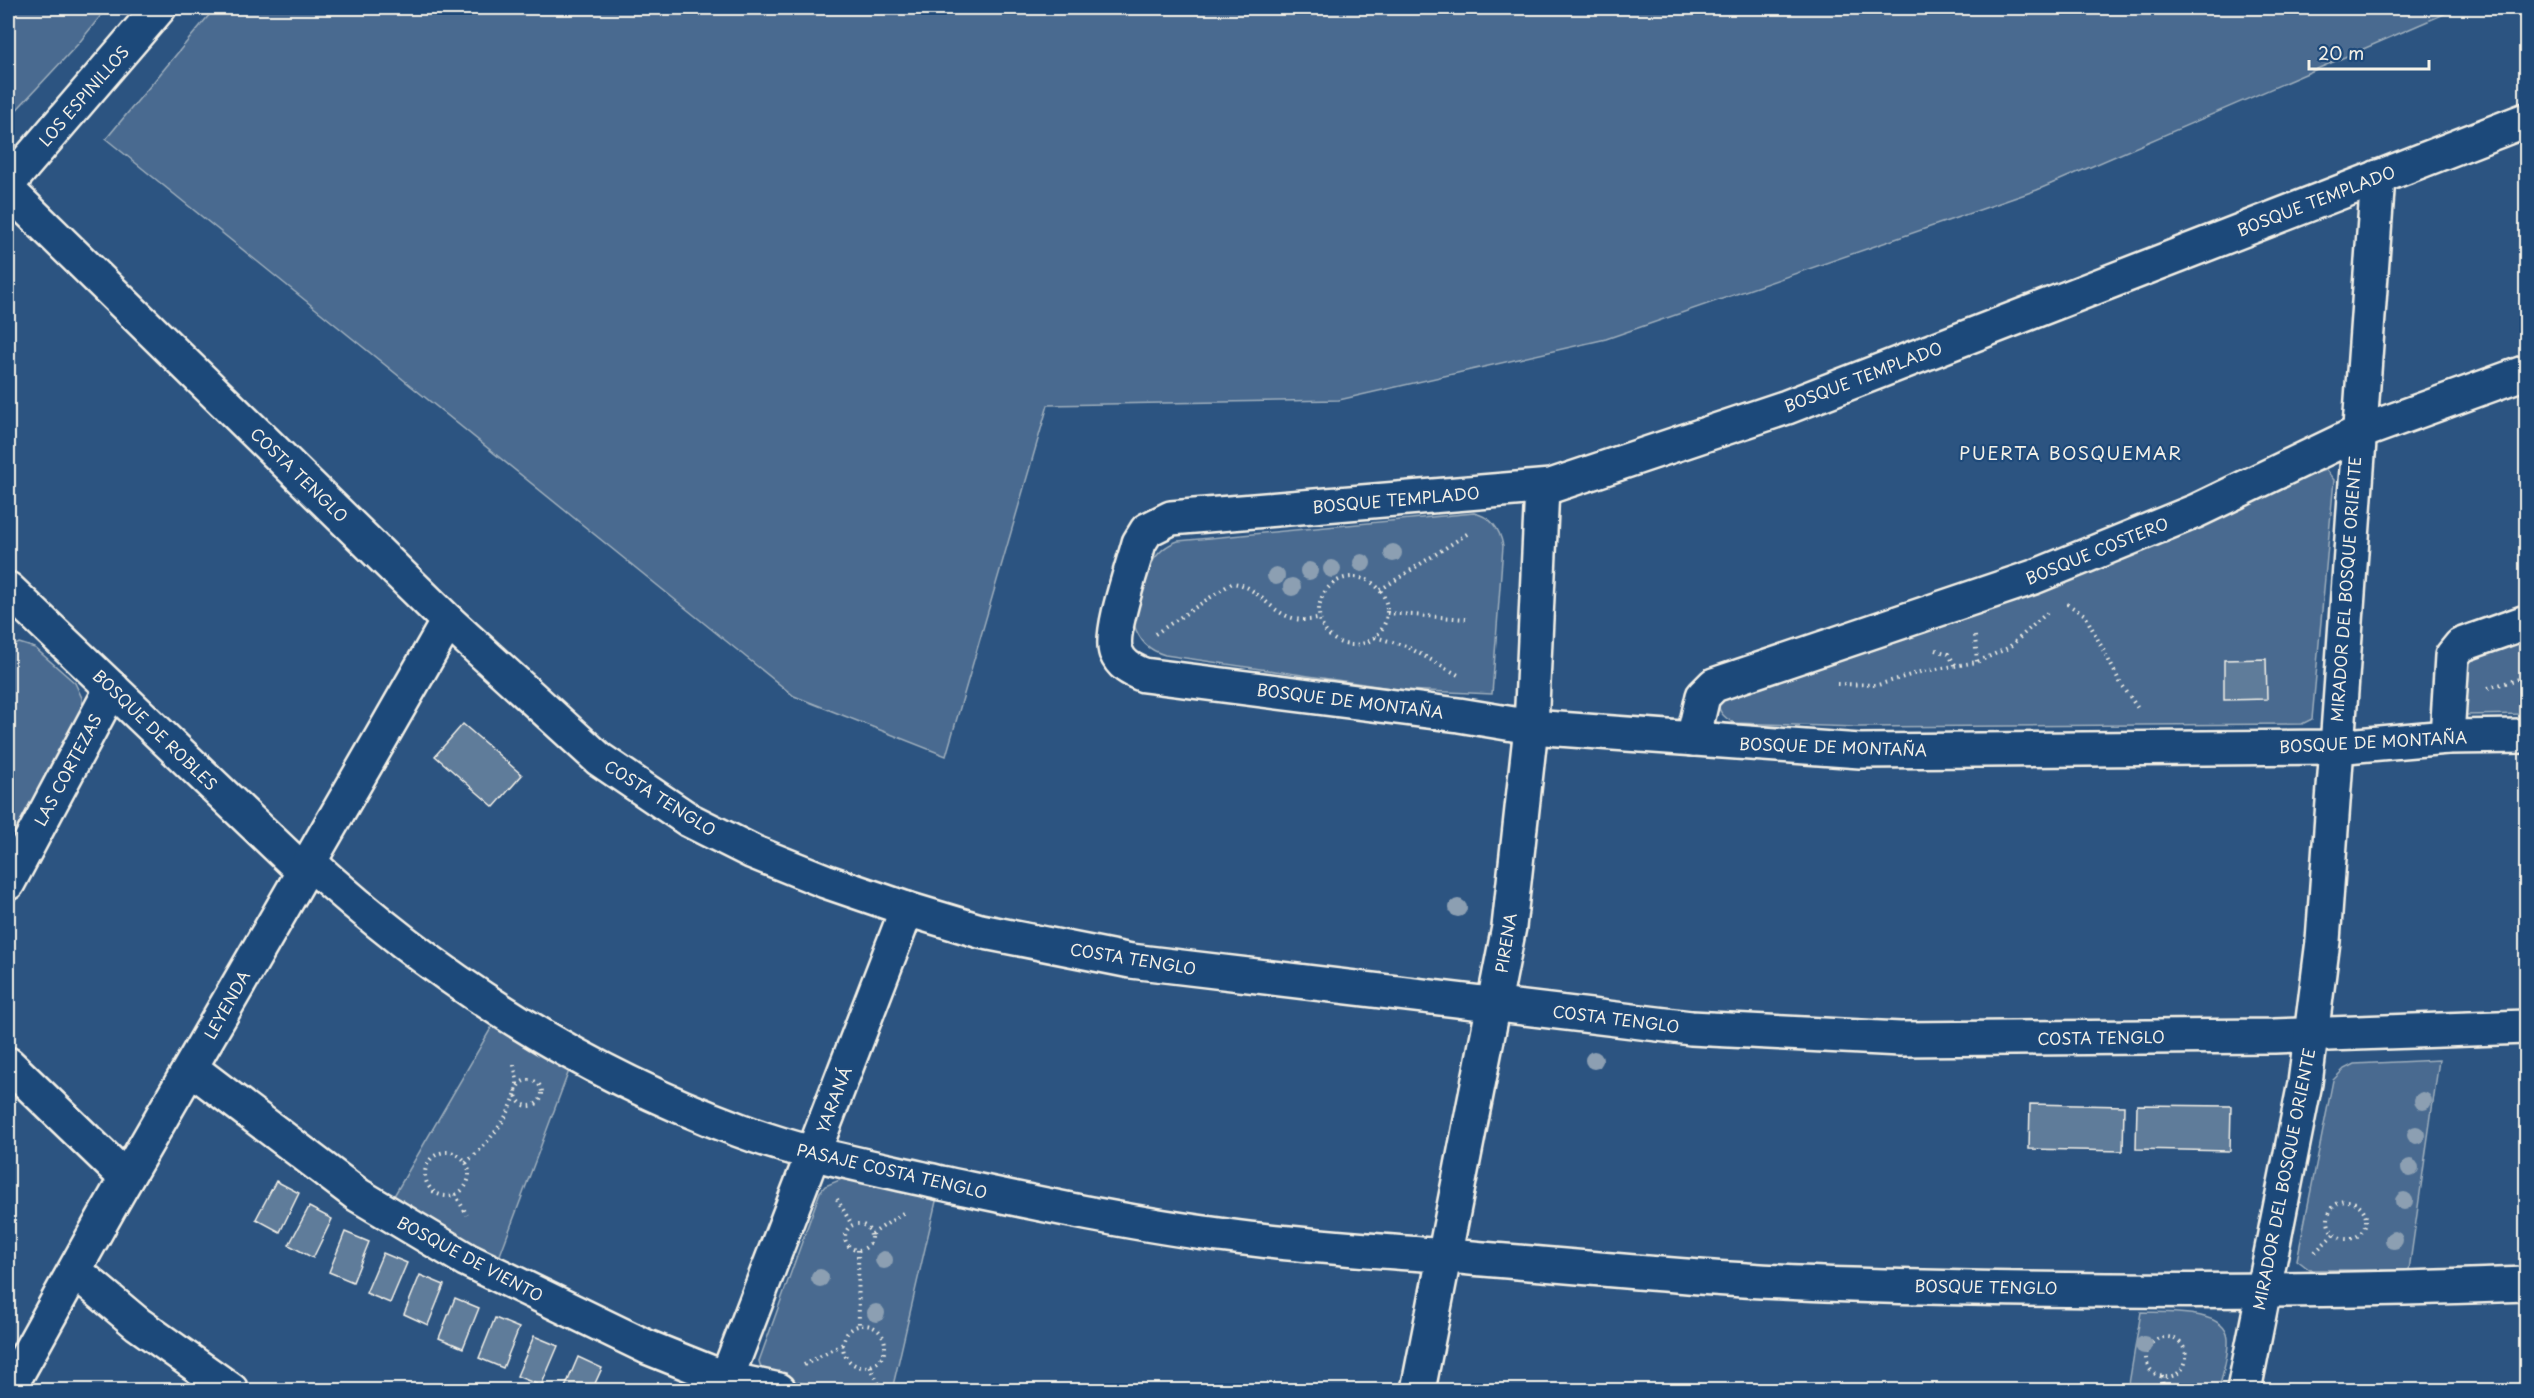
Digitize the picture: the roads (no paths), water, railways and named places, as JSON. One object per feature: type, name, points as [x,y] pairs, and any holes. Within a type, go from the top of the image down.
[{"type":"street","name":"LOS ESPINILLOS","points":[[8,184],[159,8]]},
{"type":"street","name":"BOSQUE TEMPLADO","points":[[1144,675],[1122,663],[1116,651],[1115,634],[1139,543],[1147,530],[1171,518],[1542,488],[1787,407],[2526,120]]},
{"type":"street","name":"MIRADOR DEL BOSQUE ORIENTE","points":[[2244,1390],[2262,1290],[2305,1083],[2323,941],[2335,747],[2378,177]]},
{"type":"street","name":"COSTA TENGLO","points":[[8,190],[448,621],[573,738],[627,779],[689,820],[753,852],[825,881],[907,909],[980,931],[1131,961],[1691,1028],[1900,1039],[2311,1035],[2526,1027]]},
{"type":"street","name":"BOSQUE COSTERO","points":[[1693,740],[1703,696],[1714,685],[1912,620],[2052,570],[2196,511],[2358,433],[2526,372]]},
{"type":"street","name":"PIRENA","points":[[1418,1390],[1509,927],[1531,728],[1542,488]]},
{"type":"street","name":"BOSQUE DE ROBLES","points":[[13,607],[112,688],[305,866]]},
{"type":"street","name":"LEYENDA","points":[[8,1390],[126,1178],[192,1069],[305,866],[448,621]]},
{"type":"street","points":[[2447,737],[2452,656],[2455,651],[2461,645],[2526,622]]},
{"type":"street","name":"BOSQUE DE MONTAÑA","points":[[1144,675],[1459,715],[1531,728],[1860,751],[2335,747],[2447,737],[2526,736]]},
{"type":"street","name":"LAS CORTEZAS","points":[[8,884],[112,688]]},
{"type":"street","name":"PASAJE COSTA TENGLO","points":[[305,866],[415,953],[500,1011],[581,1059],[669,1101],[740,1131],[813,1155],[1016,1199],[1227,1236],[1446,1256]]},
{"type":"street","name":"YARANÁ","points":[[724,1384],[907,909]]},
{"type":"street","points":[[8,1064],[126,1178]]},
{"type":"street","name":"BOSQUE DE VIENTO","points":[[192,1069],[307,1158],[386,1214],[431,1241],[571,1313],[724,1384],[779,1390]]},
{"type":"street","name":"BOSQUE TENGLO","points":[[1446,1256],[1646,1274],[1849,1285],[2262,1290],[2526,1284]]},
{"type":"street","points":[[75,1271],[138,1324],[231,1390]]},
{"type":"district","name":"PUERTA BOSQUEMAR","points":[[2071,454]]}]
